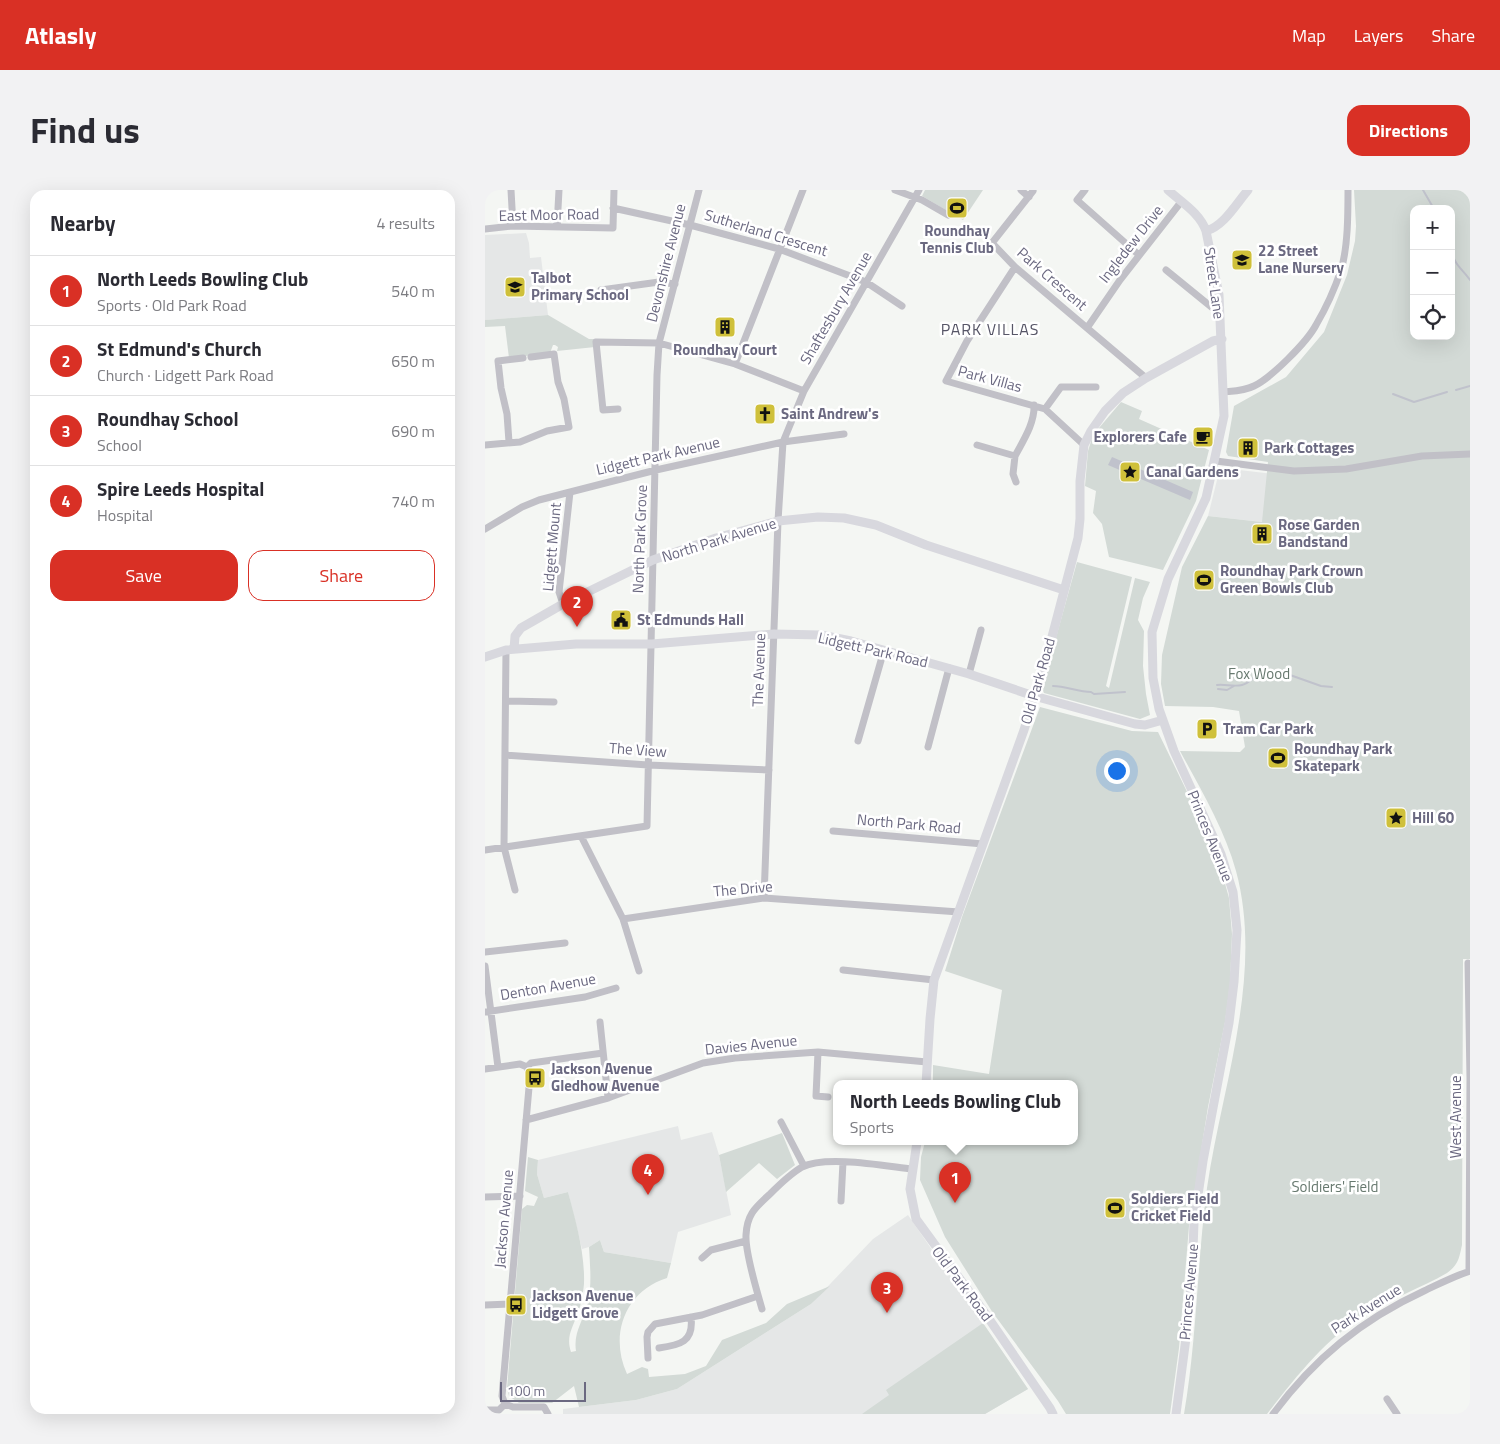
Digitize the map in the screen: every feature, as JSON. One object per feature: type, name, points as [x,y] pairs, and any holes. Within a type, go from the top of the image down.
[{"type":"street","points":[[511,190],[513,226]]},
{"type":"street","points":[[557,227],[559,190]]},
{"type":"street","points":[[613,208],[614,190]]},
{"type":"street","name":"Devonshire Avenue","points":[[659,343],[699,190]]},
{"type":"street","points":[[735,364],[803,190]]},
{"type":"street","points":[[895,190],[915,197],[948,215]]},
{"type":"street","name":"Shaftesbury Avenue","points":[[783,442],[804,391],[919,190]]},
{"type":"street","points":[[1021,190],[1031,194]]},
{"type":"street","points":[[1085,190],[1077,200],[1139,255]]},
{"type":"street","name":"Street Lane","points":[[1167,190],[1202,221],[1206,231],[1219,295],[1224,392]]},
{"type":"street","points":[[1206,231],[1221,222],[1247,190]]},
{"type":"street","points":[[1224,392],[1242,391],[1255,386],[1272,374],[1289,358],[1315,327],[1341,268],[1348,217],[1348,190]]},
{"type":"street","name":"Park Crescent","points":[[1031,194],[992,243],[1015,267],[1146,378]]},
{"type":"street","name":"Ingledew Drive","points":[[1087,328],[1120,280],[1181,202]]},
{"type":"street","name":"East Moor Road","points":[[485,230],[513,226],[613,228],[613,208]]},
{"type":"street","name":"Sutherland Crescent","points":[[613,208],[690,225],[779,249],[866,282],[902,306]]},
{"type":"street","name":"Park Villas","points":[[1015,267],[967,341],[947,381],[1045,409],[1084,445]]},
{"type":"street","points":[[1166,270],[1220,314]]},
{"type":"street","points":[[601,290],[659,282],[675,284]]},
{"type":"street","name":"Old Park Road","points":[[926,1080],[934,980],[1024,730],[1078,538],[1080,481],[1084,445],[1105,411],[1123,393],[1213,341],[1222,339]]},
{"type":"street","points":[[618,409],[603,410],[596,342],[659,343],[735,364],[804,391]]},
{"type":"street","name":"North Park Grove","points":[[581,836],[647,826],[659,343]]},
{"type":"street","points":[[485,445],[520,442],[547,431],[569,427],[558,382],[554,354],[498,361],[501,388],[507,414],[509,442]]},
{"type":"street","points":[[1045,409],[1061,387],[1096,387]]},
{"type":"street","name":"Princes Avenue","points":[[1175,1414],[1186,1338],[1192,1277],[1194,1222],[1203,1161],[1229,1022],[1234,982],[1237,930],[1233,892],[1221,854],[1174,751],[1163,720],[1153,678],[1152,632],[1168,579],[1206,498],[1224,416],[1224,392]]},
{"type":"street","points":[[1015,482],[1013,474],[1015,456],[1031,422],[1034,405]]},
{"type":"street","name":"Lidgett Park Avenue","points":[[485,529],[522,507],[539,500],[656,470],[783,442],[844,434]]},
{"type":"street","name":"The Avenue","points":[[764,898],[778,521],[783,442]]},
{"type":"street","points":[[977,445],[1015,456]]},
{"type":"street","points":[[1215,461],[1293,471],[1346,468],[1422,456],[1470,454]]},
{"type":"street","name":"Lidgett Mount","points":[[563,604],[559,592],[570,492]]},
{"type":"street","name":"North Park Avenue","points":[[510,650],[515,636],[521,628],[563,604],[653,560],[716,538],[778,521],[833,517],[876,525],[926,545],[1064,590]]},
{"type":"street","points":[[969,674],[981,630]]},
{"type":"street","name":"Lidgett Park Road","points":[[510,650],[576,644],[652,644],[774,634],[835,637],[949,668],[1035,696],[1135,724],[1145,725],[1163,720]]},
{"type":"street","points":[[485,657],[510,650],[503,847],[515,890]]},
{"type":"street","points":[[858,741],[884,650]]},
{"type":"street","points":[[928,747],[949,668]]},
{"type":"street","points":[[507,701],[554,702]]},
{"type":"street","name":"The View","points":[[505,755],[648,765],[769,770]]},
{"type":"street","name":"North Park Road","points":[[833,831],[983,844]]},
{"type":"street","points":[[485,850],[581,836],[623,919],[639,971]]},
{"type":"street","name":"The Drive","points":[[623,919],[764,898],[959,912]]},
{"type":"street","points":[[485,952],[565,943]]},
{"type":"street","name":"West Avenue","points":[[1468,963],[1470,1271]]},
{"type":"street","points":[[485,966],[488,1011],[498,1067]]},
{"type":"street","points":[[843,970],[934,980]]},
{"type":"street","name":"Denton Avenue","points":[[488,1011],[585,997],[616,988]]},
{"type":"street","points":[[600,1022],[608,1098]]},
{"type":"street","points":[[818,1052],[816,1096],[829,1097]]},
{"type":"street","name":"Davies Avenue","points":[[526,1120],[608,1098],[703,1063],[735,1058],[818,1052],[927,1062]]},
{"type":"street","points":[[485,1069],[520,1064],[527,1067],[531,1063],[603,1053]]},
{"type":"street","name":"Jackson Avenue","points":[[505,1404],[502,1396],[530,1076],[527,1067]]},
{"type":"street","points":[[781,1122],[804,1166]]},
{"type":"street","name":"Old Park Road","points":[[916,1145],[910,1189],[914,1212],[919,1226],[987,1316],[1053,1414]]},
{"type":"street","points":[[841,1201],[843,1162]]},
{"type":"street","points":[[762,1309],[746,1241],[747,1224],[752,1212],[790,1174],[804,1166],[843,1162],[912,1169]]},
{"type":"street","points":[[485,1197],[520,1196]]},
{"type":"street","points":[[702,1258],[711,1250],[746,1241]]},
{"type":"street","name":"Park Avenue","points":[[1273,1414],[1305,1374],[1335,1346],[1362,1325],[1408,1298],[1470,1271]]},
{"type":"street","points":[[648,1358],[647,1337],[651,1327],[659,1322],[691,1317],[758,1296]]},
{"type":"street","points":[[485,1304],[510,1304]]},
{"type":"street","points":[[659,1348],[681,1344],[686,1340],[692,1328],[691,1317]]},
{"type":"street","points":[[1387,1400],[1397,1414]]},
{"type":"street","points":[[485,1410],[499,1410],[505,1404],[513,1407],[540,1406],[544,1407],[548,1413]]},
{"type":"shaded area","name":"Talbot Primary School","points":[[526,233],[530,258],[541,257],[548,315],[485,320],[485,235]]},
{"type":"shaded area","points":[[1112,457],[1193,492],[1190,500],[1108,465]]},
{"type":"shaded area","points":[[1222,468],[1292,476],[1262,522],[1208,516],[1219,472]]},
{"type":"shaded area","points":[[678,1126],[681,1140],[712,1132],[719,1155],[731,1215],[678,1232],[671,1263],[604,1252],[600,1240],[582,1249],[568,1192],[544,1198],[537,1174],[538,1160]]},
{"type":"shaded area","points":[[908,1215],[1028,1389],[985,1414],[563,1414],[563,1409],[636,1400],[677,1389],[811,1304],[873,1239]]},
{"type":"green space","name":"Roundhay Tennis Club","points":[[925,190],[983,190],[963,220],[922,196]]},
{"type":"green space","points":[[1354,190],[1470,190],[1470,959],[1463,959],[1462,1245],[1456,1264],[1447,1273],[1376,1308],[1337,1335],[1300,1373],[1267,1414],[1184,1414],[1192,1358],[1207,1188],[1238,1030],[1245,950],[1243,910],[1236,871],[1225,840],[1211,810],[1180,751],[1240,752],[1245,747],[1239,711],[1213,707],[1165,706],[1161,684],[1162,655],[1182,567],[1208,516],[1262,522],[1268,462],[1228,456],[1226,452],[1234,406],[1286,377],[1324,332],[1347,275],[1355,241]]},
{"type":"green space","points":[[548,315],[589,339],[595,339],[595,347],[557,351],[558,347],[553,345],[550,353],[509,358],[505,326],[485,327],[485,320]]},
{"type":"green space","points":[[1121,402],[1142,411],[1139,419],[1166,431],[1168,441],[1176,435],[1209,450],[1196,501],[1163,570],[1109,557],[1102,524],[1093,513],[1096,491],[1085,486],[1088,451],[1093,435]]},
{"type":"green space","points":[[1077,562],[1132,577],[1106,686],[1109,688],[1135,578],[1150,582],[1143,598],[1138,620],[1144,631],[1143,666],[1150,715],[1140,719],[1044,693],[1042,688]]},
{"type":"green space","points":[[1040,707],[1132,731],[1158,732],[1218,858],[1229,898],[1232,934],[1230,984],[1225,1022],[1208,1107],[1189,1226],[1179,1348],[1170,1414],[1066,1414],[993,1313],[945,1237],[920,1180],[921,1157],[924,1145],[1078,1145],[1078,1080],[933,1080],[933,1065],[989,1074],[1002,990],[945,971],[962,917]]},
{"type":"green space","points":[[782,1133],[795,1165],[777,1179],[759,1163],[726,1192],[719,1155]]},
{"type":"green space","points":[[528,1157],[538,1160],[537,1174],[544,1198],[568,1192],[577,1226],[583,1261],[584,1284],[581,1304],[569,1337],[571,1352],[576,1351],[577,1332],[589,1295],[589,1247],[600,1240],[604,1252],[671,1263],[667,1278],[652,1284],[641,1293],[631,1304],[625,1316],[620,1344],[627,1374],[642,1367],[648,1369],[649,1377],[685,1374],[706,1366],[722,1340],[766,1323],[787,1304],[830,1286],[811,1304],[677,1389],[636,1400],[579,1407],[574,1386],[552,1403],[519,1403],[509,1396],[507,1388],[522,1209],[527,1205],[534,1206],[538,1197],[525,1191]]},
{"type":"green space","points":[[983,1323],[1028,1389],[985,1414],[862,1414],[889,1395],[886,1390]]},
{"type":"waterway","points":[[1423,190],[1432,205]]},
{"type":"waterway","points":[[1455,260],[1470,280]]},
{"type":"waterway","points":[[1456,390],[1470,386]]},
{"type":"waterway","points":[[1393,394],[1414,402],[1447,392]]},
{"type":"waterway","points":[[1217,685],[1242,685],[1267,671],[1277,677],[1290,675],[1321,686],[1332,687]]},
{"type":"waterway","points":[[1053,686],[1094,694],[1125,692]]},
{"type":"waterway","points":[[1218,689],[1227,690],[1234,686]]},
{"type":"place","name":"Roundhay Tennis Club","points":[[957,208]]},
{"type":"place","name":"22 Street Lane Nursery","points":[[1242,260]]},
{"type":"place","name":"Talbot Primary School","points":[[515,287]]},
{"type":"place","name":"Roundhay Court","points":[[725,327]]},
{"type":"place","name":"Saint Andrew's","points":[[765,414]]},
{"type":"place","name":"Explorers Cafe","points":[[1203,437]]},
{"type":"place","name":"Park Cottages","points":[[1248,448]]},
{"type":"place","name":"Canal Gardens","points":[[1130,472]]},
{"type":"place","name":"Rose Garden Bandstand","points":[[1262,534]]},
{"type":"place","name":"Roundhay Park Crown Green Bowls Club","points":[[1204,580]]},
{"type":"place","name":"St Edmunds Hall","points":[[621,620]]},
{"type":"place","name":"St Edmund's Church","points":[[577,627]]},
{"type":"place","name":"Tram Car Park","points":[[1207,729]]},
{"type":"place","name":"Roundhay Park Skatepark","points":[[1278,758]]},
{"type":"place","name":"Hill 60","points":[[1396,818]]},
{"type":"place","name":"Jackson Avenue Gledhow Avenue","points":[[535,1078]]},
{"type":"place","name":"Spire Leeds Hospital","points":[[648,1195]]},
{"type":"place","name":"North Leeds Bowling Club","points":[[955,1203]]},
{"type":"place","name":"Soldiers Field Cricket Field","points":[[1115,1208]]},
{"type":"place","name":"Jackson Avenue Lidgett Grove","points":[[516,1305]]},
{"type":"place","name":"Roundhay School","points":[[887,1313]]},
{"type":"district","name":"PARK VILLAS","points":[[990,329]]},
{"type":"park label","name":"Fox Wood","points":[[1259,674]]},
{"type":"park label","name":"Soldiers' Field","points":[[1335,1187]]}]
